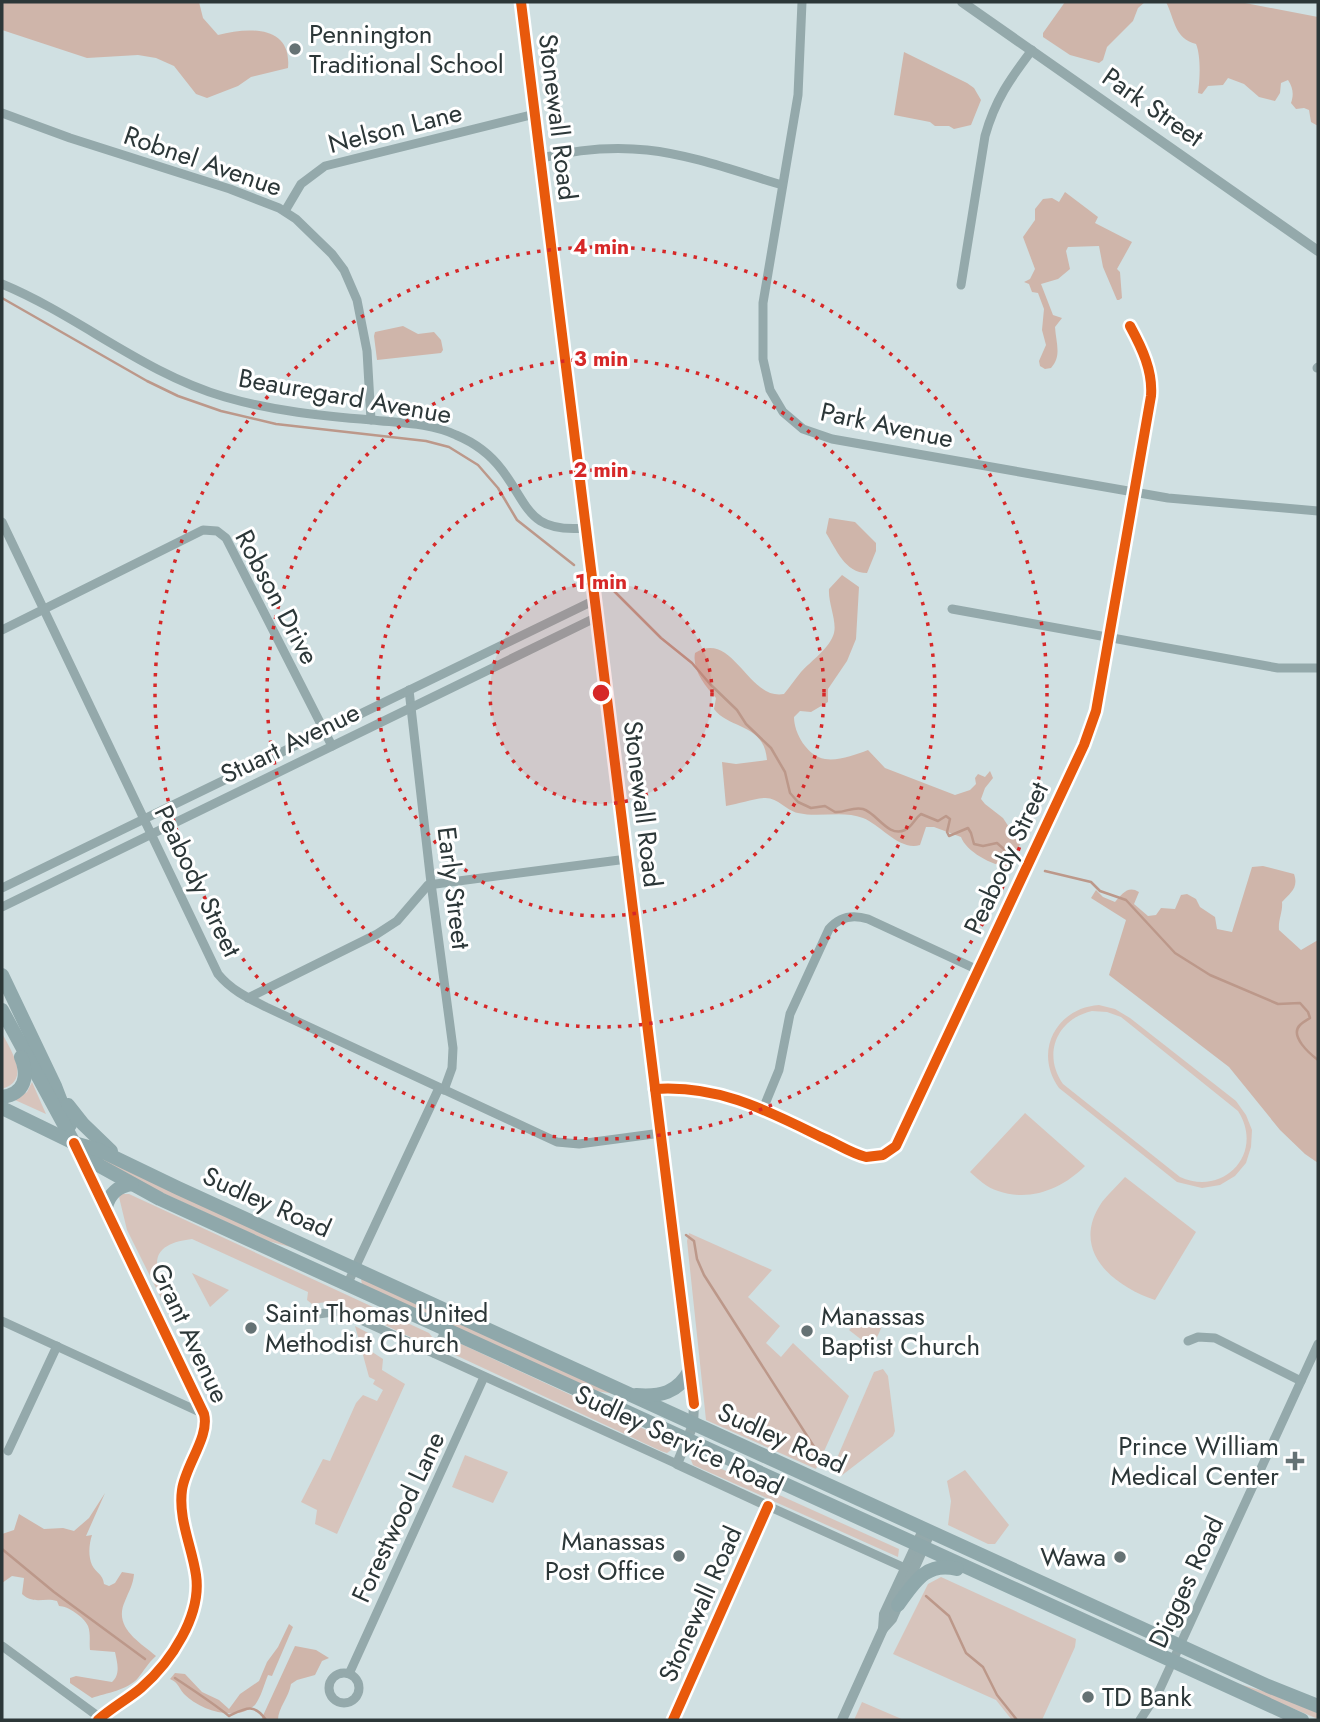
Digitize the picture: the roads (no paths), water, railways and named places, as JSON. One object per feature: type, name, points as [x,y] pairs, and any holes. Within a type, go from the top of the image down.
[{"type":"main road","name":"Grant Avenue","points":[[2,975],[68,1116],[74,1143]]},
{"type":"main road","name":"Grant Avenue","points":[[2,1010],[74,1143]]},
{"type":"main road","points":[[2,1097],[16,1093],[26,1077],[18,1038]]},
{"type":"main road","points":[[55,1086],[83,1125],[122,1161]]},
{"type":"main road","name":"Sudley Road","points":[[2,1108],[1180,1646],[1318,1706]]},
{"type":"main road","name":"Sudley Road","points":[[74,1143],[90,1159],[160,1199],[1302,1720]]},
{"type":"main road","points":[[106,1207],[111,1194],[118,1188],[132,1184]]},
{"type":"main road","points":[[625,1392],[641,1395],[668,1393],[680,1385],[690,1370]]},
{"type":"main road","points":[[898,1605],[917,1581],[933,1568],[949,1567],[978,1573]]},
{"type":"street","name":"Stonewall Road","points":[[521,2],[694,1404],[694,1424],[677,1464]]},
{"type":"street","name":"Park Avenue","points":[[802,2],[798,94],[762,324],[766,378],[775,402],[790,419],[816,435],[832,439],[1168,498],[1318,510]]},
{"type":"street","name":"Park Street","points":[[962,2],[1318,251]]},
{"type":"street","points":[[961,285],[990,117],[1005,85],[1032,50]]},
{"type":"street","name":"Robnel Avenue","points":[[2,113],[70,138],[217,185],[285,211],[321,241],[344,270],[357,300],[367,351],[371,420]]},
{"type":"street","name":"Nelson Lane","points":[[285,211],[301,184],[325,166],[535,114]]},
{"type":"street","points":[[541,158],[587,150],[648,150],[782,185]]},
{"type":"street","name":"Beauregard Avenue","points":[[2,284],[127,354],[191,385],[221,396],[268,408],[434,427],[463,438],[500,467],[526,508],[539,519],[562,528],[586,528]]},
{"type":"street","name":"Peabody Street","points":[[655,1089],[705,1091],[726,1095],[763,1109],[859,1155],[874,1157],[890,1152],[897,1146],[1092,726],[1110,638],[1152,385],[1145,360],[1130,326]]},
{"type":"street","name":"Peabody Street","points":[[2,522],[218,974],[233,989],[557,1142],[568,1144],[661,1133]]},
{"type":"street","name":"Robson Drive","points":[[2,630],[204,530],[217,531],[226,538],[331,746]]},
{"type":"street","name":"Stuart Avenue","points":[[2,888],[595,600]]},
{"type":"street","points":[[952,610],[1278,668],[1318,668]]},
{"type":"street","name":"Stuart Avenue","points":[[2,907],[597,617]]},
{"type":"street","name":"Early Street","points":[[347,1285],[452,1068],[453,1048],[409,690]]},
{"type":"street","points":[[248,998],[377,934],[397,921],[424,887],[431,883],[627,859]]},
{"type":"street","points":[[763,1109],[779,1070],[790,1014],[834,923],[848,917],[868,919],[978,970]]},
{"type":"street","name":"Grant Avenue","points":[[74,1143],[204,1414],[204,1430],[189,1463],[182,1491],[183,1518],[197,1576],[192,1614],[156,1672],[135,1693],[100,1720]]},
{"type":"street","name":"Sudley Service Road","points":[[317,1314],[341,1311],[905,1568]]},
{"type":"street","points":[[2,1321],[204,1414]]},
{"type":"street","points":[[434,1353],[446,1330]]},
{"type":"street","points":[[1188,1340],[1198,1337],[1215,1338],[1301,1381]]},
{"type":"street","name":"Digges Road","points":[[1140,1720],[1159,1691],[1318,1344]]},
{"type":"street","points":[[8,1451],[57,1346]]},
{"type":"street","name":"Forestwood Lane","points":[[349,1674],[484,1377]]},
{"type":"street","name":"Stonewall Road","points":[[673,1720],[768,1506]]},
{"type":"street","points":[[842,1720],[883,1629],[892,1619],[927,1531]]},
{"type":"street","points":[[883,1629],[884,1614],[905,1568],[919,1547]]},
{"type":"street","points":[[2,1646],[100,1720]]},
{"type":"waterway","points":[[2,298],[147,381],[178,396],[221,411],[276,424],[426,441],[449,447],[478,465],[498,488],[517,520],[574,565]]},
{"type":"waterway","points":[[601,584],[609,586],[661,638],[692,663],[737,710],[746,724],[771,748],[785,772],[790,793],[798,802],[811,808],[825,806],[835,812],[863,809],[888,828],[899,832],[908,828],[921,814],[938,821],[946,816],[950,819],[947,832],[949,836],[968,828],[974,844],[983,846],[997,843],[1013,857]]},
{"type":"waterway","points":[[1045,871],[1091,882],[1100,891],[1126,900],[1175,953],[1210,975],[1278,1004],[1300,1003],[1310,1018],[1300,1025],[1297,1034],[1310,1054],[1318,1060]]},
{"type":"waterway","points":[[686,1235],[694,1241],[697,1259],[704,1275],[820,1456]]},
{"type":"waterway","points":[[2,1549],[54,1592],[145,1659]]},
{"type":"waterway","points":[[926,1596],[949,1616],[966,1653],[983,1667],[997,1695],[1017,1720]]},
{"type":"waterway","points":[[175,1678],[229,1716],[244,1709],[253,1709],[266,1720]]},
{"type":"place","name":"Pennington Traditional School","points":[[295,49]]},
{"type":"place","name":"Saint Thomas United Methodist Church","points":[[251,1328]]},
{"type":"place","name":"Manassas Baptist Church","points":[[807,1331]]},
{"type":"place","name":"Prince William Medical Center","points":[[1295,1461]]},
{"type":"place","name":"Manassas Post Office","points":[[679,1556]]},
{"type":"place","name":"Wawa","points":[[1120,1557]]},
{"type":"place","name":"TD Bank","points":[[1088,1697]]}]
